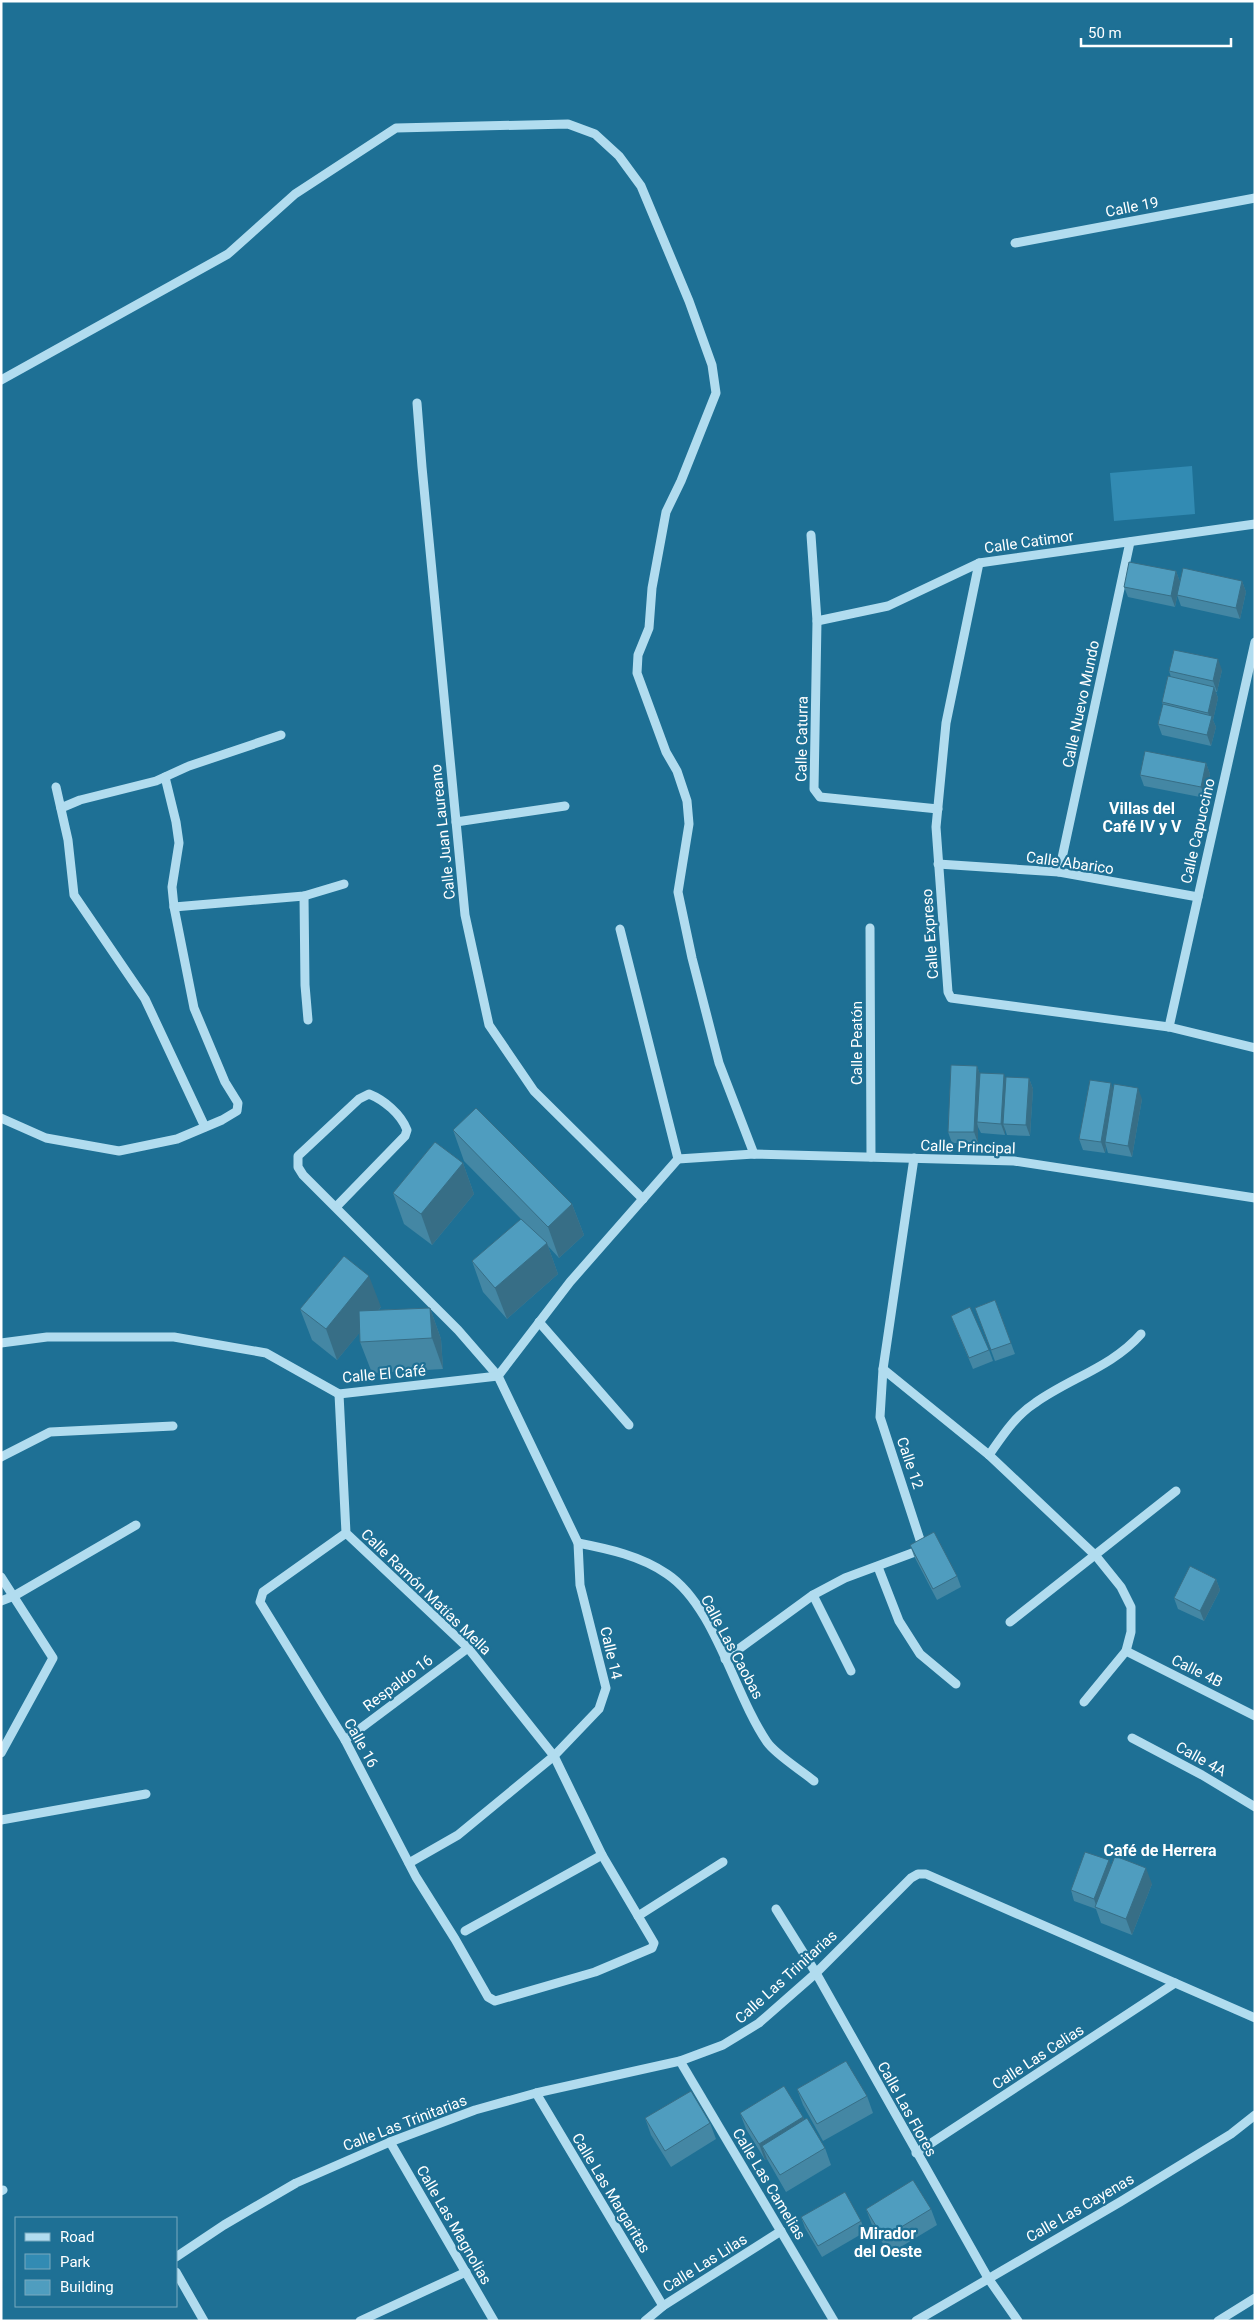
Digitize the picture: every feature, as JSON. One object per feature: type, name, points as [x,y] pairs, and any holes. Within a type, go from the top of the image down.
[{"type":"street","points":[[1,380],[228,254],[295,194],[396,128],[568,124],[595,134],[619,156],[641,186],[689,301],[712,365],[716,394],[681,481],[666,512],[652,588],[649,628],[638,655],[637,673],[687,801],[689,824],[678,892],[692,958],[719,1063],[754,1154]]},
{"type":"street","name":"Calle 19","points":[[1015,244],[1255,198]]},
{"type":"street","name":"Calle Juan Laureano","points":[[417,403],[422,477],[466,915],[489,1025],[534,1091],[643,1199]]},
{"type":"street","name":"Calle Catimor","points":[[817,621],[888,606],[979,563],[1255,524]]},
{"type":"street","points":[[810,535],[817,621]]},
{"type":"street","name":"Calle Nuevo Mundo","points":[[1059,872],[1130,542]]},
{"type":"street","name":"Calle Expreso","points":[[979,563],[946,723],[936,827],[948,992],[951,998],[1168,1026],[1255,1048]]},
{"type":"street","name":"Calle Caturra","points":[[817,621],[814,790],[816,794],[820,797],[938,809]]},
{"type":"street","name":"Calle Capuccino","points":[[1168,1026],[1255,642]]},
{"type":"street","points":[[60,808],[80,800],[165,777],[189,766],[281,735]]},
{"type":"street","points":[[1,1118],[46,1138],[119,1151],[177,1139],[237,1111],[238,1103],[225,1082],[194,1008],[174,907],[172,887],[179,843],[165,777]]},
{"type":"street","points":[[56,787],[72,864],[74,895],[146,999],[205,1127]]},
{"type":"street","points":[[456,822],[565,806]]},
{"type":"street","name":"Calle Abarico","points":[[938,864],[1059,872],[1198,897]]},
{"type":"street","points":[[174,907],[304,896],[344,884]]},
{"type":"street","points":[[304,896],[305,985],[308,1020]]},
{"type":"street","name":"Calle Peatón","points":[[870,928],[871,1157]]},
{"type":"street","points":[[498,1376],[570,1282],[678,1159],[620,929]]},
{"type":"street","name":"Calle 14","points":[[336,1207],[404,1136],[407,1130],[403,1120],[378,1098],[369,1094],[359,1099],[298,1156],[298,1167],[303,1175],[458,1330],[498,1376],[578,1543],[580,1585],[606,1688],[600,1709],[554,1756],[458,1835],[409,1863]]},
{"type":"street","name":"Calle Principal","points":[[678,1159],[754,1154],[1014,1161],[1255,1198]]},
{"type":"street","name":"Calle 12","points":[[725,1659],[813,1595],[845,1578],[923,1549],[880,1417],[883,1369],[914,1158]]},
{"type":"street","points":[[539,1322],[629,1425]]},
{"type":"street","points":[[989,1455],[1012,1422],[1034,1403],[1102,1367],[1132,1344],[1141,1334]]},
{"type":"street","name":"Calle El Café","points":[[1,1343],[46,1337],[174,1336],[266,1353],[339,1394],[498,1376]]},
{"type":"street","points":[[883,1369],[989,1455],[1096,1556],[1120,1587],[1131,1607],[1131,1632],[1126,1652],[1084,1702]]},
{"type":"street","name":"Calle Ramón Matías Mella","points":[[339,1394],[346,1533],[468,1648],[554,1756],[602,1855],[654,1943]]},
{"type":"street","points":[[1,1457],[50,1432],[173,1426]]},
{"type":"street","points":[[1010,1622],[1096,1556],[1176,1490]]},
{"type":"street","points":[[1,1601],[14,1596],[136,1525]]},
{"type":"street","name":"Calle 16","points":[[346,1533],[263,1592],[260,1602],[345,1740],[409,1863],[488,1997],[495,2001],[595,1972],[652,1948],[654,1943]]},
{"type":"street","name":"Calle Las Caobas","points":[[578,1543],[614,1551],[645,1562],[668,1574],[686,1590],[703,1616],[741,1695],[768,1744],[814,1781]]},
{"type":"street","points":[[878,1567],[899,1622],[920,1654],[956,1684]]},
{"type":"street","points":[[1,1577],[53,1658],[1,1753]]},
{"type":"street","points":[[813,1595],[852,1671]]},
{"type":"street","name":"Respaldo 16","points":[[345,1740],[468,1648]]},
{"type":"street","name":"Calle 4B","points":[[1126,1652],[1255,1716]]},
{"type":"street","name":"Calle 4A","points":[[1132,1738],[1202,1775],[1255,1807]]},
{"type":"street","points":[[1,1820],[146,1794]]},
{"type":"street","points":[[465,1931],[602,1855]]},
{"type":"street","points":[[638,1916],[724,1862]]},
{"type":"street","name":"Calle Las Trinitarias","points":[[178,2256],[224,2225],[296,2183],[390,2142],[475,2110],[536,2093],[680,2061],[723,2045],[741,2036],[759,2024],[816,1973],[911,1878],[918,1874],[926,1874],[1255,2018]]},
{"type":"street","name":"Calle Las Flores","points":[[776,1909],[816,1973],[916,2154],[988,2278],[1018,2321]]},
{"type":"street","name":"Calle Las Celias","points":[[916,2154],[1175,1983]]},
{"type":"street","name":"Calle Las Camelias","points":[[680,2061],[834,2321]]},
{"type":"street","name":"Calle Las Margaritas","points":[[536,2093],[663,2306]]},
{"type":"street","name":"Calle Las Cayenas","points":[[916,2321],[1128,2196],[1230,2134],[1255,2115]]},
{"type":"street","name":"Calle Las Magnolias","points":[[390,2142],[494,2321]]},
{"type":"street","name":"Calle Las Lilas","points":[[645,2321],[663,2306],[781,2232]]},
{"type":"street","points":[[360,2321],[466,2272]]},
{"type":"street","points":[[178,2276],[204,2321]]},
{"type":"street","points":[[1218,2321],[1255,2298]]},
{"type":"green space","points":[[1192,466],[1195,514],[1114,521],[1110,473]]},
{"type":"building","points":[[1129,562],[1176,571],[1171,596],[1124,587]]},
{"type":"building","points":[[1183,568],[1242,581],[1236,608],[1177,595]]},
{"type":"building","points":[[1174,650],[1218,659],[1213,681],[1169,671]]},
{"type":"building","points":[[1168,676],[1214,687],[1208,713],[1162,702]]},
{"type":"building","points":[[1163,704],[1212,716],[1207,735],[1158,724]]},
{"type":"building","points":[[1145,751],[1206,763],[1201,787],[1140,775]]},
{"type":"building","points":[[951,1065],[977,1066],[974,1132],[948,1132]]},
{"type":"building","points":[[980,1073],[1004,1074],[1001,1124],[977,1122]]},
{"type":"building","points":[[1006,1077],[1029,1078],[1026,1125],[1003,1124]]},
{"type":"building","points":[[1090,1080],[1111,1083],[1101,1142],[1079,1139]]},
{"type":"building","points":[[1114,1084],[1138,1088],[1128,1146],[1105,1142]]},
{"type":"building","points":[[476,1108],[572,1204],[548,1227],[453,1130]]},
{"type":"building","points":[[435,1142],[463,1163],[421,1214],[393,1193]]},
{"type":"building","points":[[521,1219],[547,1243],[495,1288],[472,1261]]},
{"type":"building","points":[[344,1256],[369,1276],[326,1329],[300,1309]]},
{"type":"building","points":[[995,1300],[1011,1343],[991,1350],[975,1308]]},
{"type":"building","points":[[970,1307],[989,1350],[969,1358],[951,1316]]},
{"type":"building","points":[[430,1308],[432,1338],[360,1342],[359,1311]]},
{"type":"building","points":[[934,1532],[957,1576],[933,1589],[910,1545]]},
{"type":"building","points":[[1190,1566],[1216,1579],[1200,1611],[1174,1598]]},
{"type":"building","points":[[1085,1852],[1109,1860],[1094,1899],[1071,1890]]},
{"type":"building","points":[[1115,1856],[1146,1868],[1126,1919],[1095,1907]]},
{"type":"building","points":[[846,2061],[867,2096],[817,2124],[797,2089]]},
{"type":"building","points":[[784,2086],[803,2117],[759,2144],[740,2113]]},
{"type":"building","points":[[691,2091],[710,2123],[665,2151],[645,2118]]},
{"type":"building","points":[[807,2118],[825,2148],[780,2175],[762,2146]]},
{"type":"building","points":[[913,2180],[931,2209],[883,2238],[866,2209]]},
{"type":"building","points":[[845,2192],[861,2221],[818,2246],[801,2217]]},
{"type":"district","name":"Villas del Café IV y V","points":[[1142,817]]},
{"type":"district","name":"Café de Herrera","points":[[1160,1850]]},
{"type":"district","name":"Mirador del Oeste","points":[[888,2242]]}]
